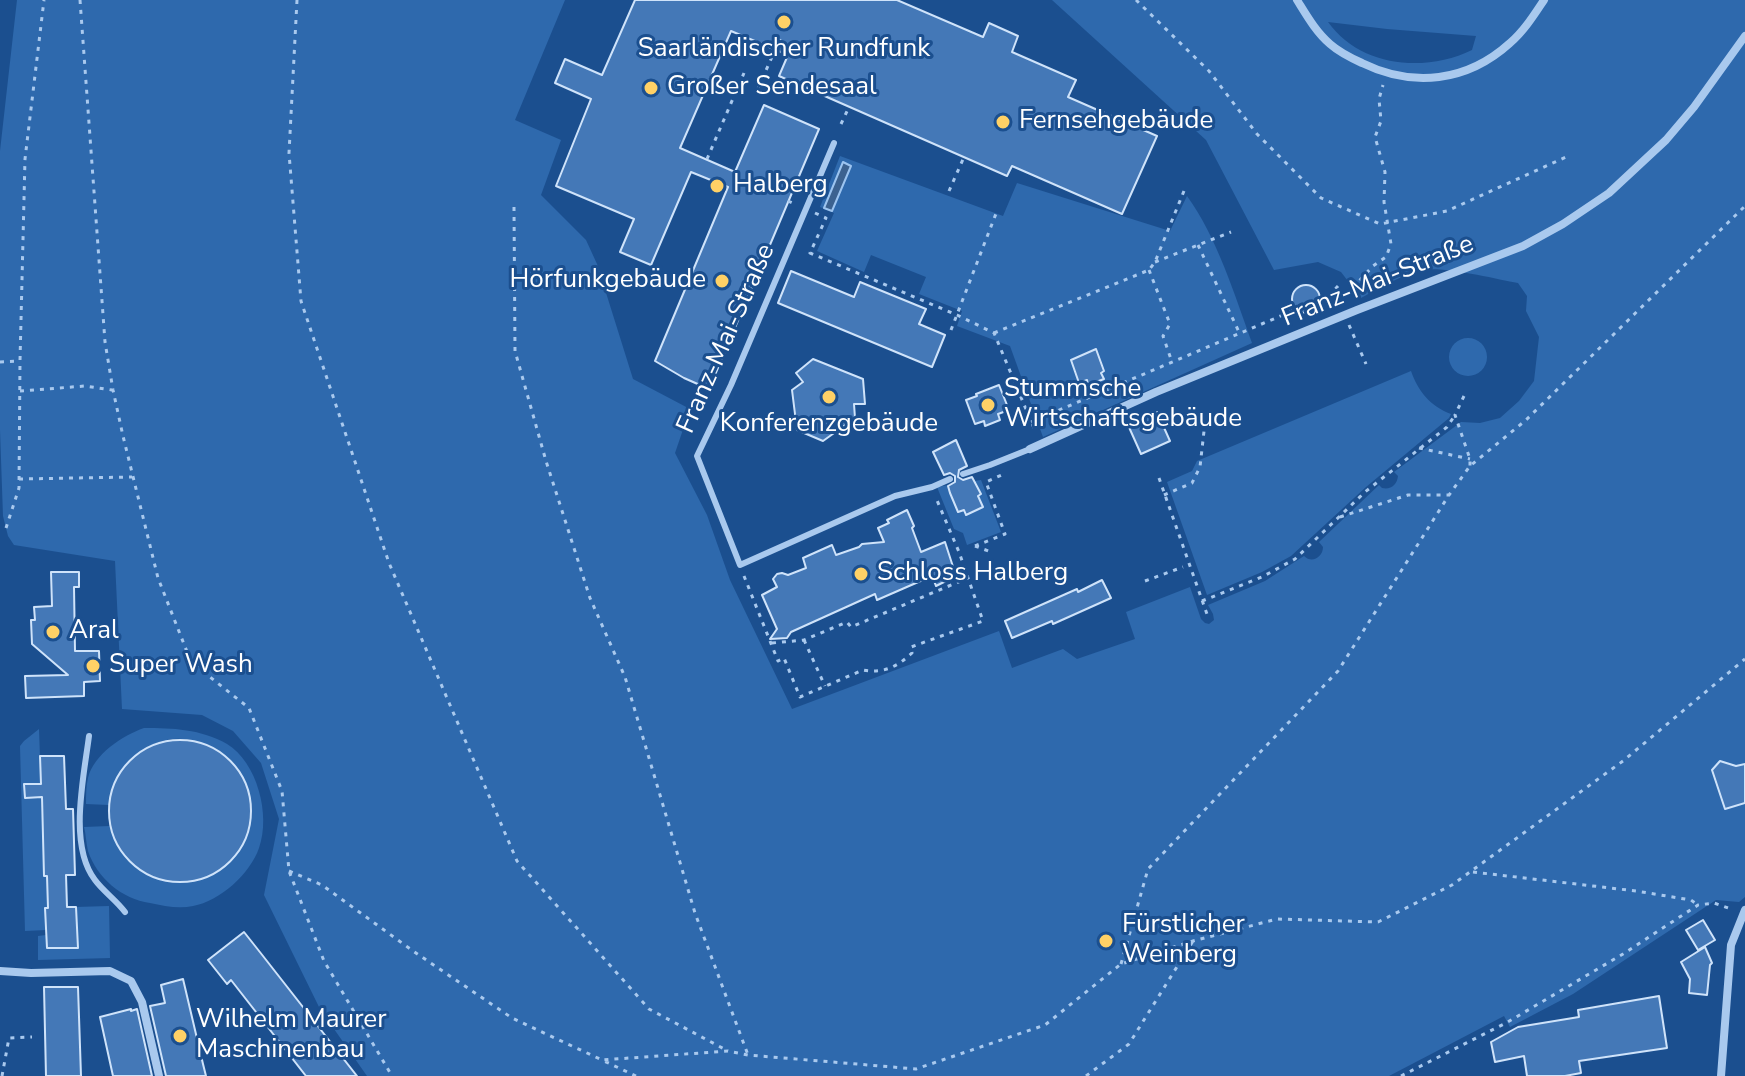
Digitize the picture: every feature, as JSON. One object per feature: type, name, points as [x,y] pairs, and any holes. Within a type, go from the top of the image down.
[{"type":"street","points":[[1297,0],[1330,45],[1385,73],[1419,78],[1443,77],[1481,64],[1509,45],[1544,0]]},
{"type":"street","name":"Franz-Mai-Straße","points":[[1030,449],[1147,396],[1523,246],[1609,193],[1666,140],[1745,36]]},
{"type":"street","points":[[1721,1076],[1731,945],[1744,912]]},
{"type":"street","points":[[0,971],[110,971],[131,981],[142,1002],[159,1076]]},
{"type":"lane","name":"Franz-Mai-Straße","points":[[740,565],[697,456],[731,385],[834,143]]},
{"type":"lane","name":"Franz-Mai-Straße","points":[[963,474],[1030,449]]},
{"type":"lane","points":[[740,565],[895,496],[950,479]]},
{"type":"lane","points":[[89,736],[80,802],[83,852],[94,879],[125,912]]},
{"type":"path","points":[[6,528],[18,495],[25,159],[44,0]]},
{"type":"path","points":[[80,0],[105,342],[113,390],[158,578],[191,662],[249,708],[282,791],[289,871],[324,961],[392,1076]]},
{"type":"path","points":[[297,0],[289,153],[301,301],[389,563],[517,861],[649,1009],[728,1051]]},
{"type":"path","points":[[1136,0],[1209,71],[1257,134],[1321,198],[1380,224],[1447,211],[1566,157]]},
{"type":"path","points":[[758,88],[781,37]]},
{"type":"path","points":[[707,159],[744,73]]},
{"type":"path","points":[[1346,295],[1373,266],[1386,257],[1391,244],[1384,202],[1385,172],[1375,137],[1381,121],[1379,99],[1382,86]]},
{"type":"path","points":[[841,124],[849,107]]},
{"type":"path","points":[[949,191],[964,157]]},
{"type":"path","points":[[994,333],[1149,270],[1186,186]]},
{"type":"path","points":[[788,201],[826,218],[810,253],[994,333],[1040,444]]},
{"type":"path","points":[[1121,964],[1148,869],[1338,671],[1470,466],[1526,420],[1745,206]]},
{"type":"path","points":[[514,207],[515,351],[590,598],[625,677],[695,913],[748,1055]]},
{"type":"path","points":[[951,330],[997,211]]},
{"type":"path","points":[[1155,262],[1231,232]]},
{"type":"path","points":[[1198,245],[1239,332]]},
{"type":"path","points":[[1149,270],[1170,324],[1163,336],[1172,362]]},
{"type":"path","points":[[1320,300],[1326,299],[1338,286]]},
{"type":"path","points":[[1031,422],[1297,309]]},
{"type":"path","points":[[1344,316],[1366,364]]},
{"type":"path","points":[[0,362],[20,361]]},
{"type":"path","points":[[20,391],[85,386],[113,390]]},
{"type":"path","points":[[1202,601],[1264,576],[1292,560],[1386,475],[1447,427],[1464,396]]},
{"type":"path","points":[[1455,415],[1470,466]]},
{"type":"path","points":[[1164,495],[1192,483],[1200,467],[1204,431]]},
{"type":"path","points":[[1419,448],[1470,459]]},
{"type":"path","points":[[991,552],[975,546],[1005,534],[986,482],[1013,470]]},
{"type":"path","points":[[1386,475],[1390,480]]},
{"type":"path","points":[[19,479],[133,477]]},
{"type":"path","points":[[1159,478],[1208,617]]},
{"type":"path","points":[[740,565],[778,661],[784,658],[800,697],[863,670],[873,672],[892,668],[912,653],[911,647],[983,621],[932,487]]},
{"type":"path","points":[[1339,518],[1408,495],[1449,495]]},
{"type":"path","points":[[1309,546],[1315,554]]},
{"type":"path","points":[[1145,581],[1183,567]]},
{"type":"path","points":[[771,643],[804,640],[847,622],[851,627],[968,578]]},
{"type":"path","points":[[804,640],[825,686]]},
{"type":"path","points":[[602,1060],[728,1051],[916,1069],[1045,1025],[1121,964],[1193,941],[1277,919],[1378,922],[1452,885],[1623,761],[1745,659]]},
{"type":"path","points":[[289,871],[322,885],[512,1018],[636,1076]]},
{"type":"path","points":[[1471,871],[1636,891],[1691,900],[1698,905]]},
{"type":"path","points":[[1401,1076],[1506,1023],[1623,954],[1698,905],[1714,903],[1744,912]]},
{"type":"path","points":[[1086,1076],[1129,1044],[1193,941]]},
{"type":"path","points":[[2,1076],[9,1038],[32,1037]]},
{"type":"shaded area","points":[[17,0],[565,0],[515,120],[561,140],[541,195],[586,240],[597,264],[633,379],[690,409],[675,453],[707,515],[730,580],[792,709],[999,631],[1012,668],[1063,649],[1077,659],[1135,639],[1126,612],[1190,587],[1201,619],[1209,624],[1214,620],[1208,605],[1265,581],[1304,556],[1316,558],[1323,551],[1319,542],[1379,485],[1382,488],[1393,486],[1398,476],[1394,472],[1461,422],[1480,423],[1500,418],[1519,401],[1534,381],[1539,337],[1526,311],[1527,296],[1518,283],[1433,269],[1399,278],[1361,298],[1341,272],[1318,262],[1274,270],[1206,140],[1052,0],[1745,0],[1745,897],[1739,902],[1716,900],[1573,994],[1510,1027],[1504,1016],[1389,1076],[367,1076],[320,1009],[264,895],[279,819],[261,763],[233,731],[202,715],[122,709],[115,561],[14,545],[8,536],[3,516],[0,430],[0,151]],"holes":[[[1328,22],[1476,36],[1472,50],[1454,57],[1434,62],[1394,62],[1357,49]]]},
{"type":"shaded area","points":[[840,156],[1003,216],[1017,183],[1170,231],[1187,196],[1216,248],[1252,343],[1043,437],[1010,346],[957,326],[962,311],[919,294],[926,277],[871,255],[864,272],[817,251],[834,213],[820,207]]},
{"type":"shaded area","points":[[843,162],[851,166],[832,211],[824,208]]},
{"type":"shaded area","points":[[1468,338],[1481,344],[1487,357],[1481,370],[1468,376],[1455,370],[1449,357],[1455,344]]},
{"type":"shaded area","points":[[1411,371],[1426,397],[1451,414],[1449,418],[1366,487],[1291,556],[1207,595],[1167,482],[1192,471],[1197,461]]},
{"type":"shaded area","points":[[981,480],[1001,532],[967,545],[963,533],[954,529],[937,487]]},
{"type":"shaded area","points":[[144,728],[197,732],[227,744],[246,763],[259,790],[263,820],[255,858],[233,885],[203,903],[172,907],[130,897],[104,878],[88,851],[84,827],[110,826],[126,856],[149,874],[175,881],[202,877],[226,864],[243,843],[251,816],[245,782],[225,756],[195,741],[164,740],[150,745],[119,776],[109,805],[86,804],[88,778],[96,761],[118,741]]},
{"type":"shaded area","points":[[39,729],[48,908],[45,908],[46,930],[25,931],[20,746]]},
{"type":"shaded area","points":[[109,906],[110,958],[38,960],[38,936],[46,935],[47,948],[77,947],[76,907]]},
{"type":"building","points":[[635,0],[897,0],[983,37],[989,23],[1018,36],[1012,52],[1076,80],[1068,97],[1157,136],[1122,214],[1012,166],[1007,176],[779,76],[788,55],[731,31],[680,148],[735,172],[764,105],[819,129],[709,389],[655,361],[728,187],[691,172],[651,265],[620,252],[634,219],[556,186],[591,99],[555,83],[565,59],[602,75]]},
{"type":"building","points":[[791,271],[854,297],[860,282],[926,309],[919,324],[945,335],[932,367],[778,303]]},
{"type":"building","points":[[1306,285],[1316,289],[1320,299],[1316,309],[1306,313],[1296,309],[1292,299],[1296,289]]},
{"type":"building","points":[[1096,349],[1104,379],[1088,385],[1087,380],[1079,383],[1071,360]]},
{"type":"building","name":"Konferenzgebäude","points":[[813,359],[863,379],[865,404],[854,404],[855,418],[823,441],[797,430],[792,390],[803,382],[796,373]]},
{"type":"building","name":"Stummsche Wirtschaftsgebäude","points":[[999,385],[1009,410],[998,414],[1000,420],[985,426],[984,421],[975,424],[966,400]]},
{"type":"building","points":[[1157,412],[1170,441],[1141,454],[1128,425]]},
{"type":"building","points":[[956,440],[967,466],[959,470],[958,477],[963,480],[972,477],[981,494],[978,496],[983,507],[966,515],[964,510],[958,512],[948,486],[955,482],[955,476],[950,473],[944,475],[933,452]]},
{"type":"building","name":"Schloss Halberg","points":[[907,510],[921,552],[945,542],[956,576],[936,586],[932,576],[877,600],[875,594],[791,632],[787,638],[770,639],[777,629],[762,595],[777,587],[773,579],[777,574],[788,575],[806,568],[803,558],[832,545],[836,555],[862,544],[884,542],[878,528]]},
{"type":"building","points":[[51,572],[79,572],[79,587],[74,587],[75,651],[99,651],[100,681],[84,682],[84,696],[26,698],[25,676],[68,675],[32,644],[34,607],[52,606]]},
{"type":"building","points":[[1102,580],[1111,598],[1012,638],[1005,621]]},
{"type":"building","points":[[180,740],[207,745],[230,761],[246,784],[251,811],[246,838],[230,861],[207,877],[180,882],[153,877],[130,861],[114,838],[109,811],[114,784],[130,761],[153,745]]},
{"type":"building","points":[[40,756],[64,756],[66,809],[73,809],[75,875],[66,875],[67,907],[76,907],[78,948],[47,948],[42,797],[25,798],[24,784],[41,784]]},
{"type":"building","points":[[1720,761],[1736,766],[1745,764],[1745,803],[1725,809],[1712,770]]},
{"type":"building","points":[[1703,920],[1715,940],[1698,950],[1686,930]]},
{"type":"building","points":[[244,932],[357,1076],[306,1076],[231,980],[227,984],[208,960]]},
{"type":"building","points":[[1705,947],[1712,963],[1707,995],[1689,993],[1690,979],[1681,962]]},
{"type":"building","name":"Wilhelm Maurer Maschinenbau","points":[[183,979],[206,1076],[166,1076],[150,1006],[165,1003],[161,985]]},
{"type":"building","points":[[44,987],[78,987],[81,1076],[46,1076]]},
{"type":"building","points":[[1659,996],[1667,1048],[1579,1061],[1581,1073],[1565,1076],[1527,1076],[1524,1056],[1495,1062],[1491,1042],[1518,1027],[1579,1017],[1578,1010]]},
{"type":"building","points":[[137,1009],[152,1076],[113,1076],[100,1017]]},
{"type":"place","name":"Saarländischer Rundfunk","points":[[784,22]]},
{"type":"place","name":"Großer Sendesaal","points":[[651,88]]},
{"type":"place","name":"Fernsehgebäude","points":[[1003,122]]},
{"type":"place","name":"Halberg","points":[[717,186]]},
{"type":"place","name":"Hörfunkgebäude","points":[[722,281]]},
{"type":"place","name":"Konferenzgebäude","points":[[829,397]]},
{"type":"place","name":"Stummsche Wirtschaftsgebäude","points":[[988,405]]},
{"type":"place","name":"Schloss Halberg","points":[[861,574]]},
{"type":"place","name":"Aral","points":[[53,632]]},
{"type":"place","name":"Super Wash","points":[[93,666]]},
{"type":"place","name":"Fürstlicher Weinberg","points":[[1106,941]]},
{"type":"place","name":"Wilhelm Maurer Maschinenbau","points":[[180,1036]]}]
